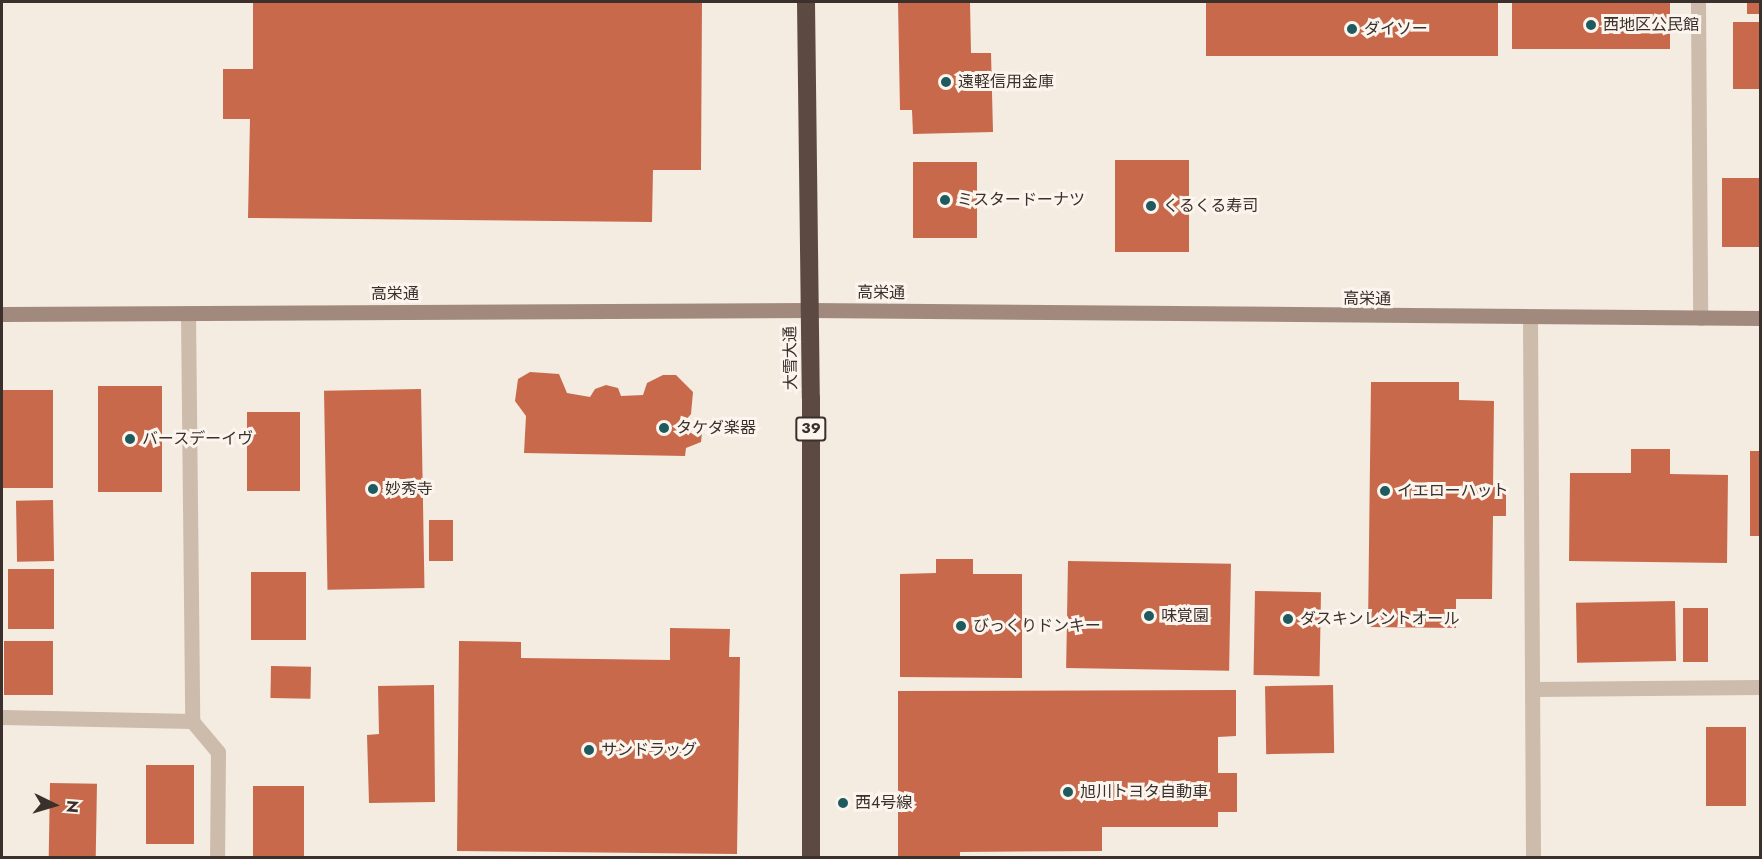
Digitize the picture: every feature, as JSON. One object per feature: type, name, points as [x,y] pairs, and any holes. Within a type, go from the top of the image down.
[{"type":"highway","name":"大雪大通","points":[[806,2],[810,310],[811,858]]},
{"type":"street","points":[[1698,2],[1700,318]]},
{"type":"street","name":"高栄通","points":[[2,314],[810,310],[1530,318],[1761,318]]},
{"type":"street","points":[[188,313],[192,721],[218,752],[217,858]]},
{"type":"street","points":[[1530,318],[1534,689],[1533,858]]},
{"type":"street","points":[[1534,689],[1761,687]]},
{"type":"street","points":[[2,717],[192,721]]},
{"type":"building","points":[[253,2],[702,2],[701,170],[653,170],[652,222],[248,218],[250,119],[223,119],[223,69],[253,69]]},
{"type":"building","name":"遠軽信用金庫","points":[[898,2],[970,2],[971,53],[991,53],[993,132],[913,134],[912,110],[900,110]]},
{"type":"building","name":"ダイソー","points":[[1206,2],[1498,2],[1498,56],[1206,56]]},
{"type":"building","name":"西地区公民館","points":[[1512,2],[1670,2],[1670,49],[1512,49]]},
{"type":"building","points":[[1747,2],[1760,2],[1760,14],[1747,14]]},
{"type":"building","points":[[1733,22],[1760,22],[1760,89],[1733,89]]},
{"type":"building","name":"くるくる寿司","points":[[1115,160],[1189,160],[1189,252],[1115,252]]},
{"type":"building","name":"ミスタードーナツ","points":[[913,162],[977,162],[977,238],[913,238]]},
{"type":"building","points":[[1722,178],[1760,178],[1760,247],[1722,247]]},
{"type":"building","points":[[530,372],[559,374],[567,393],[590,397],[595,389],[606,385],[618,388],[621,396],[643,395],[647,383],[663,375],[676,375],[693,392],[691,414],[685,421],[685,429],[702,433],[701,442],[686,448],[685,456],[524,453],[526,416],[515,401],[518,379]]},
{"type":"building","points":[[1371,382],[1459,382],[1459,400],[1494,401],[1493,487],[1506,487],[1506,516],[1493,516],[1492,599],[1456,599],[1456,628],[1368,627]]},
{"type":"building","name":"バースデーイヴ","points":[[98,386],[162,386],[162,492],[98,492]]},
{"type":"building","name":"妙秀寺","points":[[421,389],[424,588],[327,590],[324,391]]},
{"type":"building","points":[[2,390],[53,390],[53,488],[2,488]]},
{"type":"building","points":[[247,412],[300,412],[300,491],[247,491]]},
{"type":"building","points":[[1631,449],[1670,449],[1670,474],[1728,475],[1727,563],[1569,561],[1570,473],[1631,473]]},
{"type":"building","points":[[1750,451],[1760,451],[1760,536],[1750,536]]},
{"type":"building","points":[[53,500],[54,561],[17,562],[16,501]]},
{"type":"building","points":[[429,520],[453,520],[453,561],[429,561]]},
{"type":"building","name":"びっくりドンキー","points":[[936,559],[973,559],[973,574],[1022,574],[1022,678],[900,677],[900,574],[936,573]]},
{"type":"building","name":"味覚園","points":[[1068,561],[1231,564],[1229,671],[1066,668]]},
{"type":"building","points":[[8,569],[54,569],[54,629],[8,629]]},
{"type":"building","points":[[251,572],[306,572],[306,640],[251,640]]},
{"type":"building","points":[[1255,591],[1321,592],[1320,676],[1254,675]]},
{"type":"building","points":[[1675,601],[1676,661],[1577,663],[1576,603]]},
{"type":"building","points":[[1683,608],[1708,608],[1708,662],[1683,662]]},
{"type":"building","points":[[670,628],[730,629],[729,657],[740,657],[737,854],[457,851],[459,641],[521,642],[521,658],[670,660]]},
{"type":"building","points":[[4,641],[53,641],[53,695],[4,695]]},
{"type":"building","points":[[271,666],[311,667],[310,699],[270,698]]},
{"type":"building","points":[[434,685],[435,802],[369,803],[367,735],[379,734],[378,686]]},
{"type":"building","points":[[1333,685],[1334,753],[1266,754],[1265,686]]},
{"type":"building","name":"旭川トヨタ自動車","points":[[1236,690],[1236,736],[1218,737],[1218,773],[1237,773],[1237,812],[1218,812],[1218,827],[1102,827],[1102,851],[960,852],[960,858],[898,858],[898,691]]},
{"type":"building","points":[[1706,727],[1746,727],[1746,806],[1706,806]]},
{"type":"building","points":[[146,765],[194,765],[194,844],[146,844]]},
{"type":"building","points":[[50,783],[97,784],[96,858],[49,858]]},
{"type":"building","points":[[253,786],[304,786],[304,858],[253,858]]},
{"type":"place","name":"西地区公民館","points":[[1591,25]]},
{"type":"place","name":"ダイソー","points":[[1352,29]]},
{"type":"place","name":"遠軽信用金庫","points":[[946,82]]},
{"type":"place","name":"ミスタードーナツ","points":[[945,200]]},
{"type":"place","name":"くるくる寿司","points":[[1151,206]]},
{"type":"place","name":"タケダ楽器","points":[[664,428]]},
{"type":"place","name":"バースデーイヴ","points":[[130,439]]},
{"type":"place","name":"妙秀寺","points":[[373,489]]},
{"type":"place","name":"イエローハット","points":[[1385,491]]},
{"type":"place","name":"味覚園","points":[[1149,616]]},
{"type":"place","name":"ダスキンレントオール","points":[[1288,619]]},
{"type":"place","name":"びっくりドンキー","points":[[961,626]]},
{"type":"place","name":"サンドラッグ","points":[[589,750]]},
{"type":"place","name":"旭川トヨタ自動車","points":[[1068,792]]},
{"type":"place","name":"西4号線","points":[[843,803]]}]
